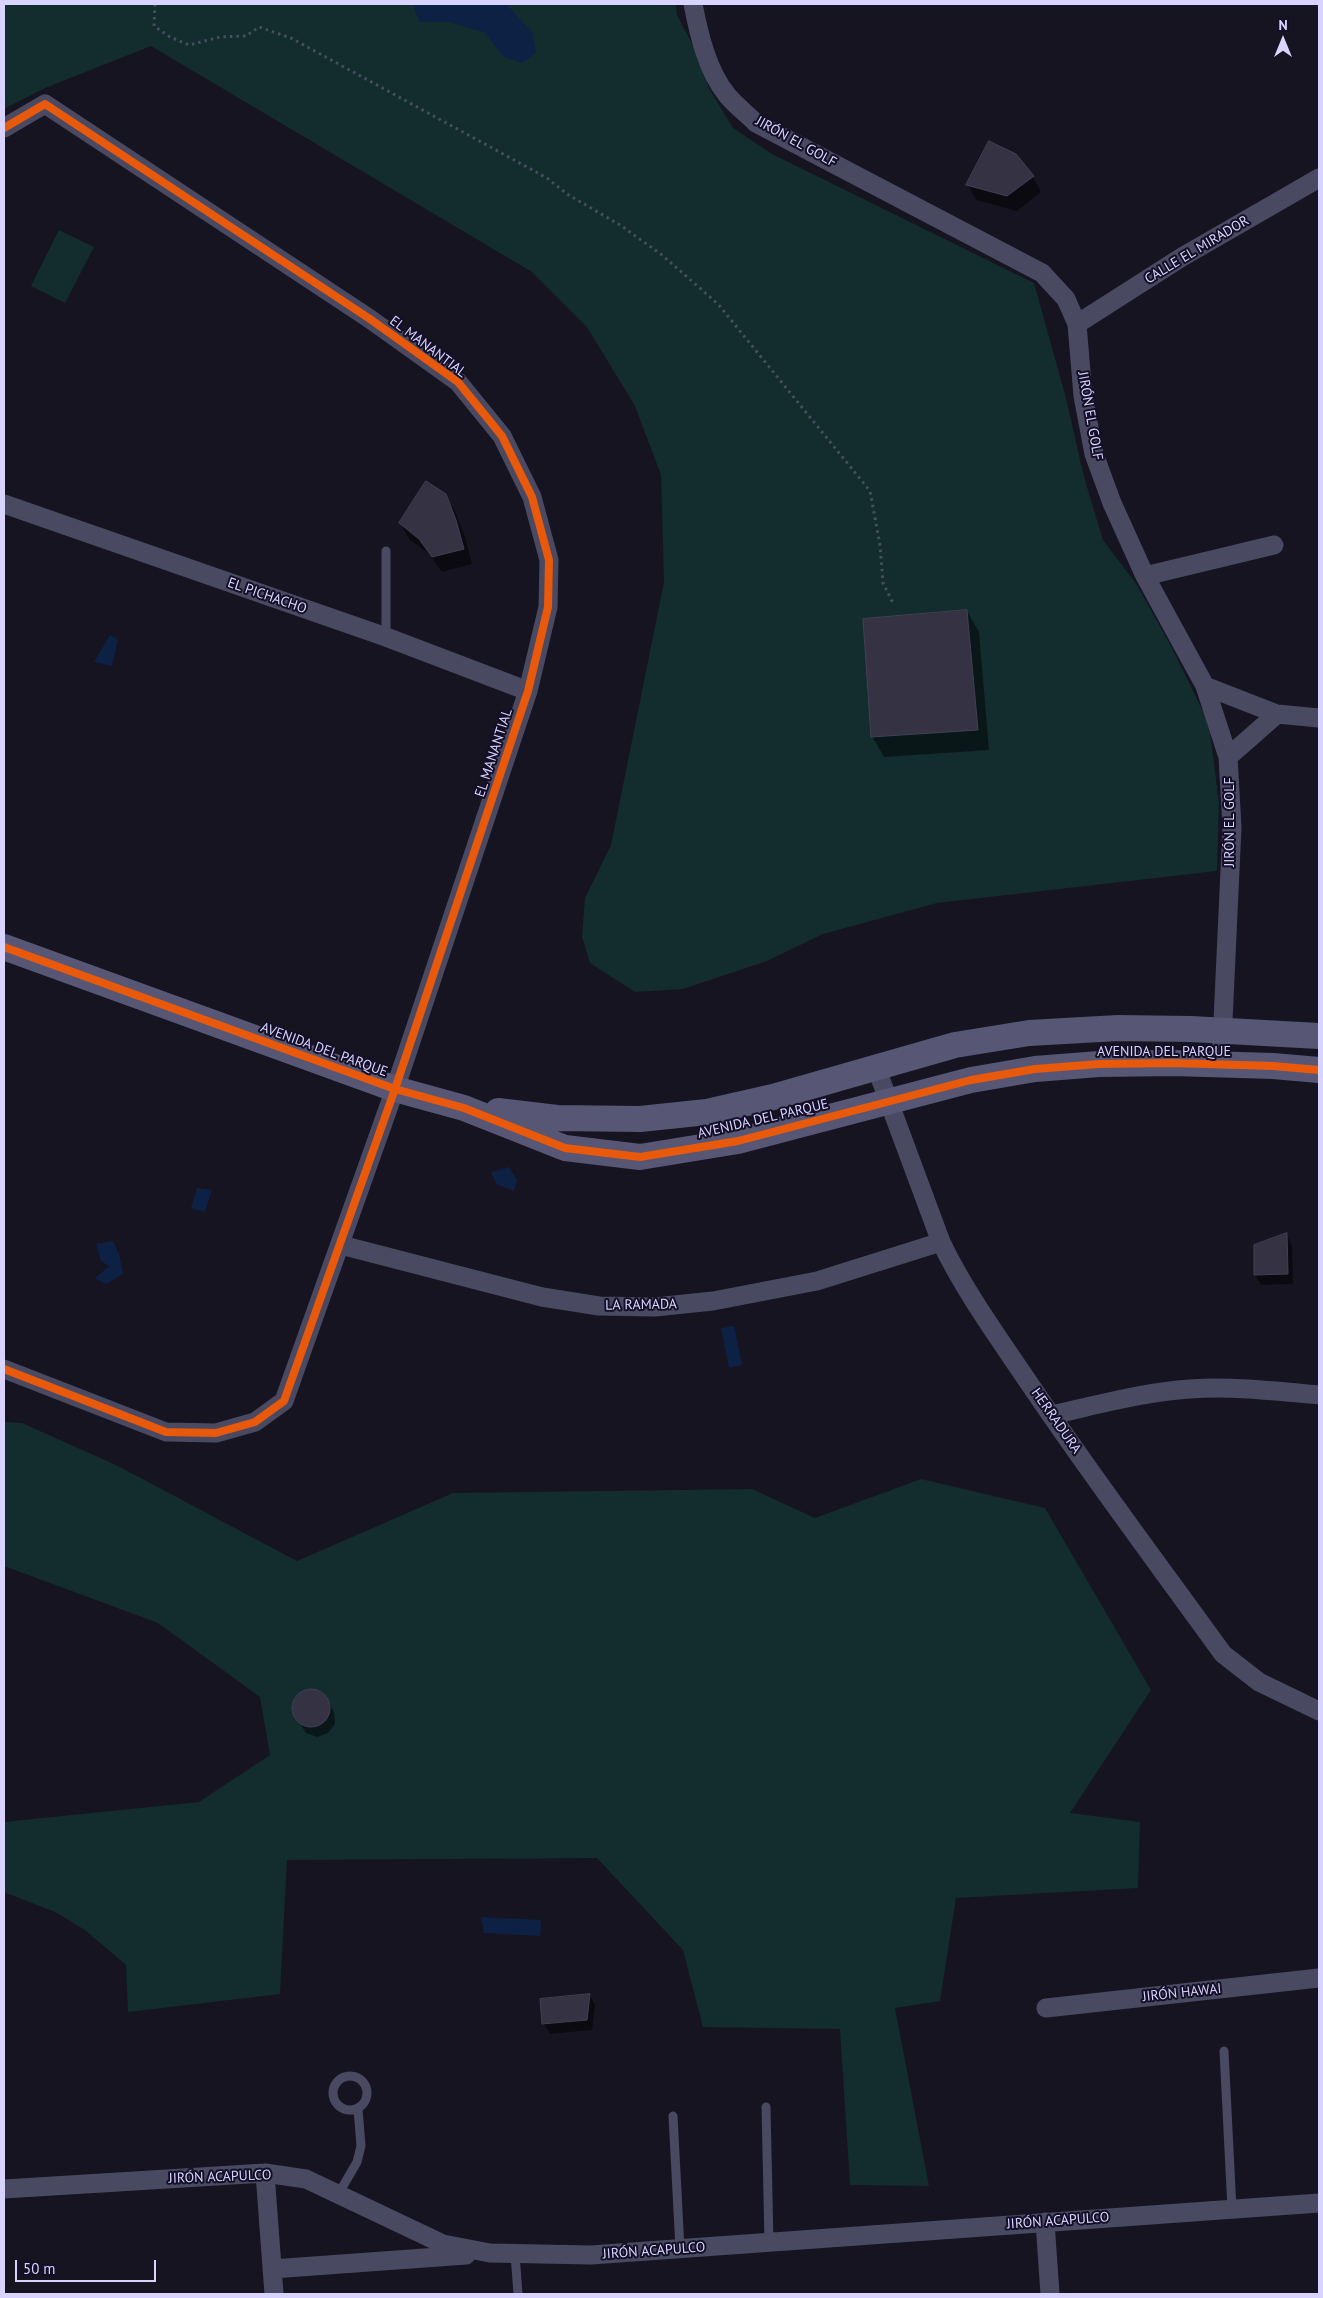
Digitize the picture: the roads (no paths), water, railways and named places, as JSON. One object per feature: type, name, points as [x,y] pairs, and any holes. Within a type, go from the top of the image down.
[{"type":"street","name":"JIRÓN EL GOLF","points":[[693,4],[697,26],[710,68],[728,96],[756,123],[1042,273],[1066,298],[1077,324],[1083,396],[1094,454],[1112,503],[1144,576],[1205,686],[1228,758],[1232,827],[1221,1064]]},
{"type":"street","name":"EL MANANTIAL","points":[[4,128],[45,104],[370,320],[458,382],[502,436],[532,497],[549,560],[548,607],[528,691],[395,1089],[284,1401],[255,1422],[216,1433],[166,1432],[4,1370]]},
{"type":"street","name":"CALLE EL MIRADOR","points":[[1077,324],[1182,257],[1319,178]]},
{"type":"street","name":"EL PICHACHO","points":[[4,504],[386,637],[528,691]]},
{"type":"street","points":[[1144,576],[1274,545]]},
{"type":"street","points":[[1205,686],[1277,714],[1319,718]]},
{"type":"street","points":[[1228,758],[1277,714]]},
{"type":"street","name":"AVENIDA DEL PARQUE","points":[[4,947],[395,1089],[464,1108],[565,1148],[640,1157],[738,1141],[971,1080],[1036,1069],[1099,1064],[1221,1064],[1319,1070]]},
{"type":"street","name":"AVENIDA DEL PARQUE","points":[[464,1108],[557,1118],[650,1118],[707,1112],[876,1068],[955,1045],[1029,1033],[1118,1028],[1223,1030],[1319,1036]]},
{"type":"street","name":"HERRADURA","points":[[876,1068],[941,1242],[971,1297],[1051,1415],[1223,1654],[1259,1682],[1319,1711]]},
{"type":"street","name":"LA RAMADA","points":[[341,1245],[542,1297],[600,1306],[655,1307],[713,1301],[817,1281],[941,1242]]},
{"type":"street","points":[[1051,1415],[1162,1392],[1190,1389],[1250,1389],[1319,1395]]},
{"type":"street","name":"JIRÓN HAWAI","points":[[1046,2008],[1319,1978]]},
{"type":"street","points":[[265,2173],[274,2294]]},
{"type":"street","name":"JIRÓN ACAPULCO","points":[[4,2189],[265,2173],[306,2179],[443,2244],[490,2253],[590,2255],[1319,2202]]},
{"type":"street","points":[[1045,2222],[1050,2294]]},
{"type":"street","points":[[272,2269],[490,2253]]},
{"type":"lane","points":[[386,552],[386,637]]},
{"type":"lane","points":[[1224,2052],[1232,2209]]},
{"type":"lane","points":[[339,2193],[357,2162],[361,2146],[358,2109],[366,2101],[368,2088],[361,2078],[349,2075],[338,2080],[332,2091],[335,2103],[345,2110],[358,2109]]},
{"type":"lane","points":[[766,2108],[769,2242]]},
{"type":"lane","points":[[673,2116],[680,2249]]},
{"type":"lane","points":[[515,2254],[518,2294]]},
{"type":"water","points":[[415,4],[506,4],[532,32],[536,53],[522,63],[504,57],[484,32],[449,22],[420,22],[414,9]]},
{"type":"water","points":[[110,635],[118,640],[112,666],[94,662]]},
{"type":"water","points":[[509,1167],[517,1180],[514,1191],[496,1184],[491,1172]]},
{"type":"water","points":[[197,1188],[212,1190],[205,1212],[191,1208]]},
{"type":"water","points":[[113,1241],[119,1254],[123,1274],[106,1284],[95,1278],[109,1266],[101,1261],[96,1244]]},
{"type":"water","points":[[734,1326],[742,1365],[729,1368],[721,1328]]},
{"type":"water","points":[[481,1917],[541,1920],[540,1936],[484,1933]]}]
